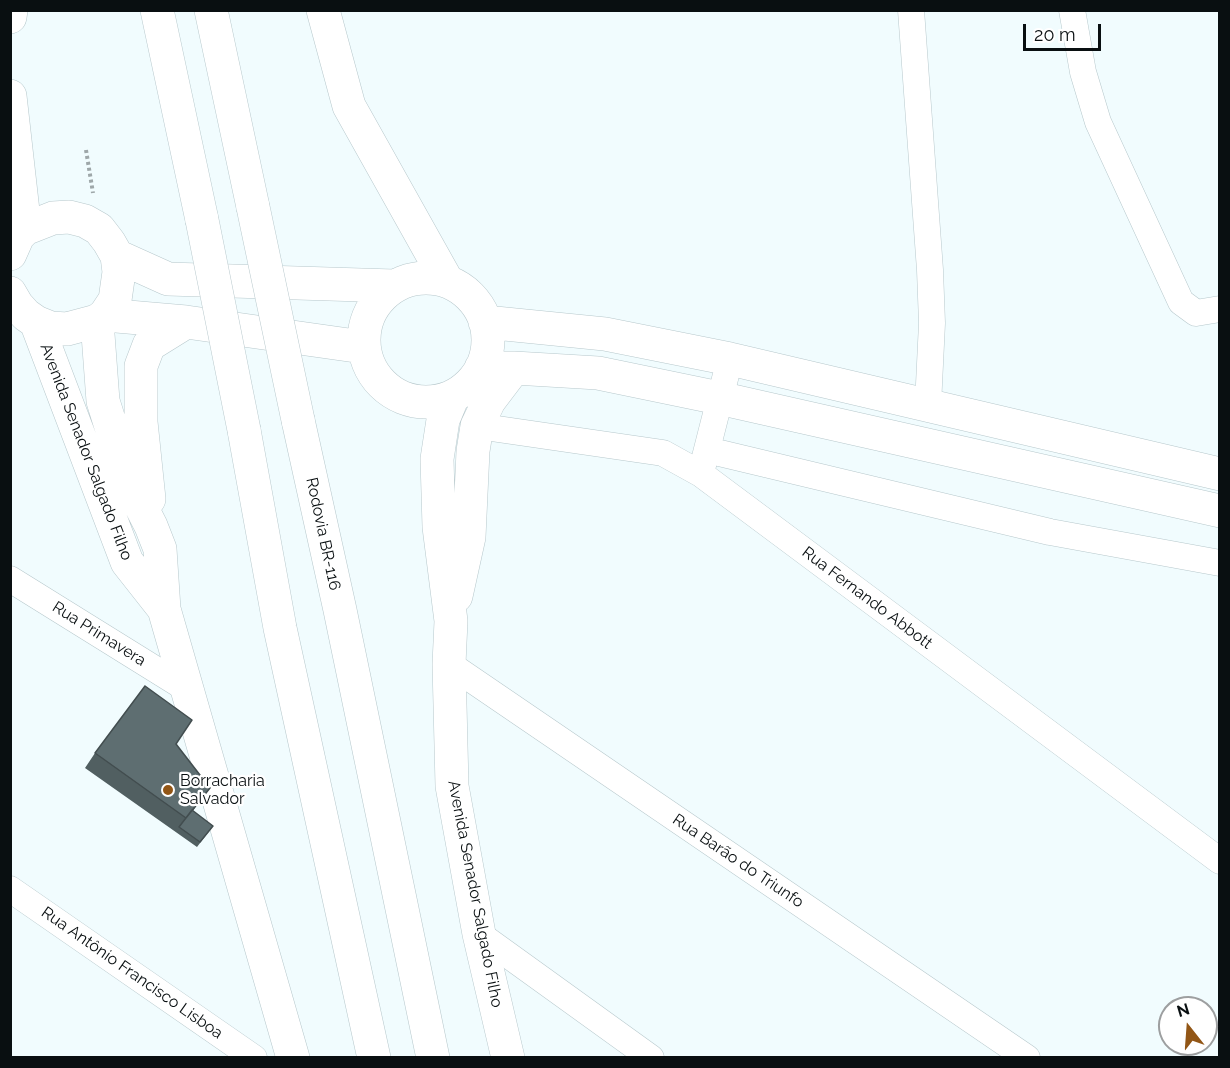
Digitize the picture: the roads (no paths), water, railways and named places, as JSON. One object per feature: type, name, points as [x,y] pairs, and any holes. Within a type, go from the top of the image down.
[{"type":"main road","points":[[10,17],[11,10]]},
{"type":"main road","points":[[156,10],[202,220],[244,430],[280,628],[374,1058]]},
{"type":"main road","name":"Rodovia BR-116","points":[[211,10],[340,610],[432,1058]]},
{"type":"main road","points":[[323,10],[349,106],[447,281]]},
{"type":"main road","points":[[10,96],[16,238],[53,218],[69,217],[85,221],[99,229],[117,255],[119,272],[115,300],[101,318],[103,401],[128,481],[160,549],[164,609]]},
{"type":"main road","points":[[117,255],[168,279],[394,286]]},
{"type":"main road","points":[[429,278],[447,281],[464,290],[477,305],[485,322],[488,338],[486,353],[481,368],[469,384],[453,396],[434,401],[413,401],[384,386],[373,373],[363,347],[368,316],[378,299],[394,286],[411,279],[429,278]]},
{"type":"main road","points":[[18,306],[51,328],[67,329],[101,318],[186,322],[363,347]]},
{"type":"main road","name":"Avenida Senador Salgado Filho","points":[[18,306],[127,562],[164,609],[293,1058]]},
{"type":"main road","points":[[151,526],[141,422],[141,366],[149,345],[186,322]]},
{"type":"main road","points":[[485,322],[605,334],[730,359],[1220,474]]},
{"type":"main road","points":[[481,368],[598,373],[719,398],[1220,511]]},
{"type":"main road","name":"Avenida Senador Salgado Filho","points":[[508,1058],[479,934],[452,786],[449,664],[451,621],[469,537],[473,451],[477,426],[489,401],[514,368]]},
{"type":"main road","name":"Avenida Senador Salgado Filho","points":[[451,621],[439,527],[437,459],[443,420],[453,396]]},
{"type":"street","points":[[911,10],[930,270],[932,323],[928,405]]},
{"type":"street","points":[[1072,10],[1083,72],[1098,122],[1181,302],[1196,313],[1220,309]]},
{"type":"street","points":[[701,474],[730,359]]},
{"type":"street","name":"Rua Fernando Abbott","points":[[477,426],[663,453],[701,474],[1220,861]]},
{"type":"street","points":[[707,450],[1050,532],[1220,563]]},
{"type":"street","name":"Rua Primavera","points":[[10,579],[187,689]]},
{"type":"street","name":"Rua Barão do Triunfo","points":[[449,664],[1027,1058]]},
{"type":"street","name":"Rua Antônio Francisco Lisboa","points":[[10,889],[255,1058]]},
{"type":"street","points":[[479,934],[651,1058]]},
{"type":"place","name":"Borracharia Salvador","points":[[168,790]]}]
